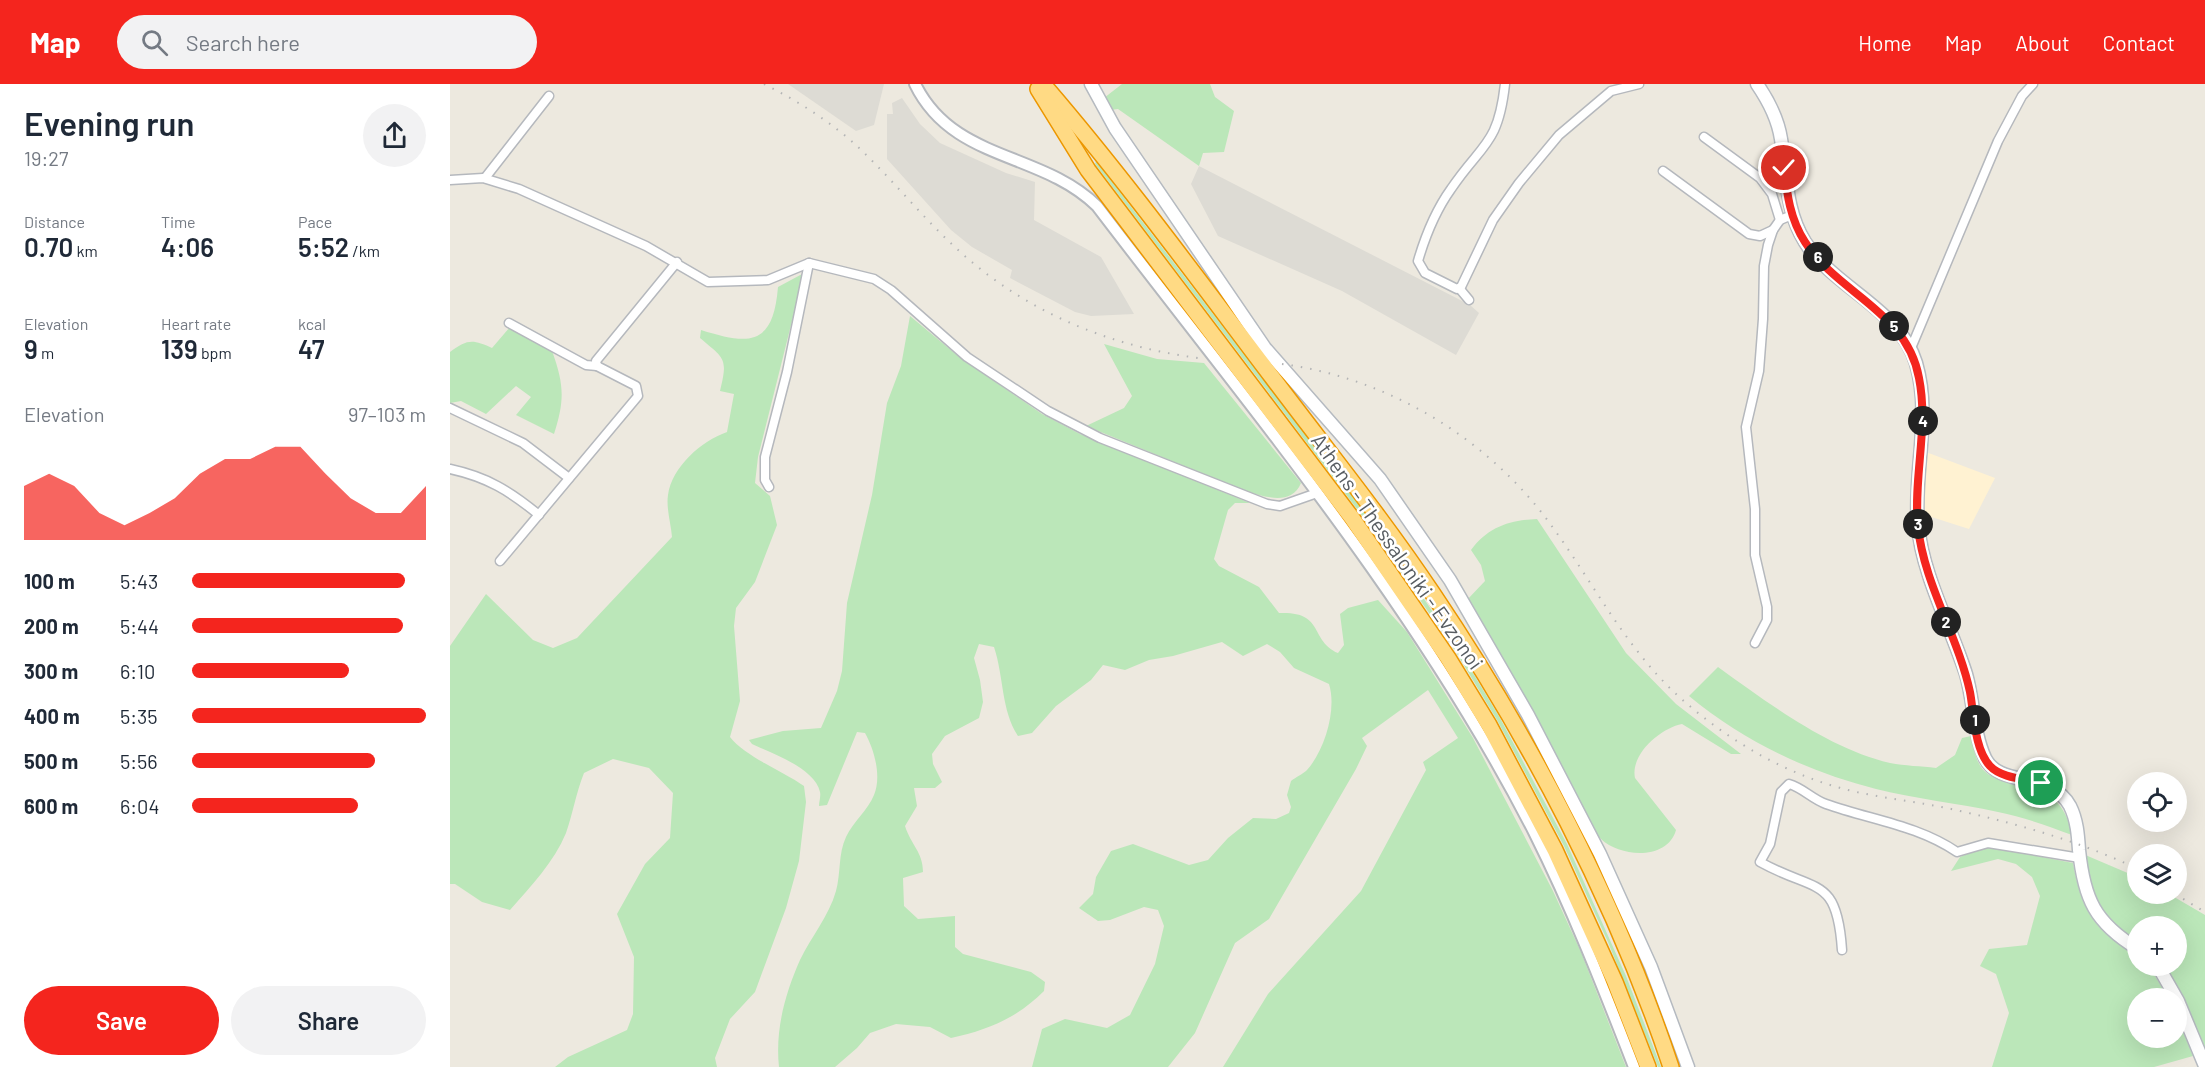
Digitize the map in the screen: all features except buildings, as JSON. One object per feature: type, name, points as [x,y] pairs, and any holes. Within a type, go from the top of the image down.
[{"type":"highway","name":"Athens - Thessaloniki - Evzonoi","points":[[1035,84],[1088,170],[1352,519],[1458,673],[1490,725],[1555,850],[1615,981],[1648,1067]]},
{"type":"highway","name":"Athens - Thessaloniki - Evzonoi","points":[[1043,84],[1105,156],[1370,505],[1467,646],[1509,714],[1575,840],[1635,973],[1671,1067]]},
{"type":"main road","points":[[1091,84],[1115,128],[1265,348],[1380,479],[1450,580],[1528,716],[1600,854],[1651,967],[1688,1067]]},
{"type":"main road","points":[[1757,84],[1779,130],[1786,217],[1812,252],[1889,321],[1911,348],[1923,400],[1923,442],[1917,502],[1919,535],[1965,674],[1985,757],[1997,771],[2049,786],[2061,794],[2070,807],[2077,825],[2085,887],[2093,910],[2116,935],[2127,942]]},
{"type":"main road","points":[[2164,976],[2178,1001],[2205,1066]]},
{"type":"street","points":[[915,84],[935,115],[958,135],[1067,182],[1097,206],[1317,493],[1457,699],[1532,829],[1572,912],[1634,1067]]},
{"type":"street","points":[[1469,300],[1459,288],[1425,273],[1418,261],[1441,204],[1495,133],[1501,117],[1505,84]]},
{"type":"street","points":[[1459,288],[1493,220],[1519,183],[1558,135],[1610,88],[1639,84]]},
{"type":"street","points":[[1911,348],[1998,141],[2022,96],[2033,84]]},
{"type":"street","points":[[485,178],[549,96]]},
{"type":"street","points":[[1663,171],[1749,234],[1760,236],[1773,230],[1786,217],[1772,194],[1760,178],[1704,136]]},
{"type":"street","points":[[450,180],[485,178],[576,214],[677,262],[708,282],[768,280],[809,263],[874,279],[891,290],[967,357],[1048,411],[1100,438],[1267,504],[1280,506],[1317,493]]},
{"type":"street","points":[[1755,643],[1767,620],[1767,607],[1755,555],[1754,492],[1746,427],[1759,371],[1764,266],[1773,230]]},
{"type":"street","points":[[597,366],[599,356],[677,262]]},
{"type":"street","points":[[769,487],[765,480],[765,457],[787,372],[809,263]]},
{"type":"street","points":[[500,561],[638,396],[636,386],[597,366],[586,365],[509,323]]},
{"type":"street","points":[[450,408],[523,443],[569,478]]},
{"type":"street","points":[[450,469],[509,490],[539,515]]},
{"type":"street","points":[[1842,950],[1837,909],[1831,897],[1760,862],[1770,844],[1781,792],[1789,784],[1824,803],[1914,829],[1957,852],[1988,843],[2080,858]]},
{"type":"shaded area","points":[[788,84],[884,84],[874,125],[856,131]]},
{"type":"shaded area","points":[[902,98],[920,124],[940,143],[1006,173],[1035,182],[1034,220],[1101,257],[1134,314],[1091,316],[1075,312],[1010,278],[1012,270],[972,247],[951,230],[887,159],[887,114],[893,114],[892,103]]},
{"type":"shaded area","points":[[1199,166],[1470,305],[1479,313],[1456,355],[1342,291],[1218,236],[1191,184]]},
{"type":"shaded area","points":[[1926,452],[1995,478],[1969,529],[1919,513]]},
{"type":"green space","points":[[1122,84],[1210,84],[1215,97],[1234,111],[1224,152],[1203,153],[1199,166],[1118,109],[1110,110],[1104,98]]},
{"type":"green space","points":[[1096,161],[1363,510],[1459,650],[1500,718],[1567,844],[1626,976],[1661,1067],[1658,1067],[1608,942],[1564,846],[1497,720],[1456,652],[1360,513],[1095,164]]},
{"type":"green space","points":[[804,273],[758,457],[755,483],[770,496],[777,525],[755,582],[736,608],[734,626],[740,701],[730,737],[754,757],[804,786],[806,802],[799,861],[786,908],[755,992],[730,1019],[715,1058],[717,1067],[555,1067],[568,1057],[627,1030],[633,1014],[634,957],[617,914],[645,864],[670,838],[673,793],[649,768],[613,759],[584,773],[561,844],[541,873],[510,910],[482,902],[455,884],[450,884],[450,646],[486,594],[533,640],[553,648],[577,638],[672,537],[668,495],[675,475],[689,456],[707,442],[727,432],[734,394],[720,391],[724,365],[715,350],[700,338],[701,330],[733,338],[756,337],[771,321],[778,287]]},
{"type":"green space","points":[[910,316],[958,356],[1042,414],[1080,434],[1250,503],[1235,503],[1228,510],[1214,559],[1219,566],[1259,587],[1279,613],[1294,614],[1310,621],[1323,641],[1338,653],[1344,645],[1340,614],[1348,608],[1378,600],[1407,632],[1473,738],[1553,891],[1581,952],[1626,1067],[1223,1067],[1268,994],[1361,891],[1426,770],[1423,762],[1458,738],[1428,690],[1362,738],[1367,746],[1356,769],[1269,919],[1235,943],[1195,1033],[1168,1067],[1032,1067],[1042,1029],[1065,1019],[1107,1028],[1130,1015],[1155,964],[1164,926],[1158,910],[1144,907],[1110,920],[1098,921],[1079,908],[1093,894],[1096,877],[1111,851],[1133,844],[1189,865],[1208,860],[1228,838],[1253,818],[1276,819],[1289,813],[1291,807],[1287,795],[1291,781],[1307,770],[1324,741],[1330,717],[1329,684],[1294,668],[1280,652],[1267,644],[1243,656],[1222,642],[1173,656],[1149,660],[1125,670],[1103,665],[1091,680],[1056,706],[1032,733],[1018,736],[1008,715],[994,647],[979,644],[974,658],[983,702],[979,718],[945,736],[932,754],[933,764],[942,782],[935,788],[914,788],[917,806],[905,826],[921,859],[923,872],[903,878],[904,906],[918,919],[955,916],[955,947],[963,954],[1031,972],[1045,982],[1044,991],[1012,1016],[990,1027],[965,1035],[951,1038],[930,1027],[896,1024],[870,1033],[835,1067],[779,1067],[778,1039],[782,1012],[790,986],[800,960],[833,900],[838,884],[843,843],[874,795],[877,771],[874,755],[865,733],[857,732],[827,805],[819,806],[820,792],[810,776],[791,762],[752,744],[749,740],[783,731],[821,728],[837,691],[842,671],[847,603],[872,495],[887,403],[901,366]]},
{"type":"green space","points":[[510,327],[552,351],[562,392],[554,434],[516,415],[531,397],[516,386],[486,414],[461,401],[450,403],[450,352],[470,342],[492,348]]},
{"type":"green space","points":[[1104,344],[1157,359],[1204,363],[1301,483],[1296,490],[1291,495],[1276,498],[1245,491],[1086,426],[1124,408],[1132,396]]},
{"type":"green space","points":[[1537,519],[1626,653],[1676,704],[1741,754],[1731,754],[1682,724],[1665,731],[1642,751],[1637,760],[1635,778],[1676,830],[1664,847],[1654,851],[1643,853],[1620,850],[1596,834],[1543,734],[1466,601],[1485,581],[1481,565],[1471,550],[1492,530],[1500,526]]},
{"type":"green space","points":[[1718,667],[1778,710],[1822,736],[1844,747],[1890,763],[1936,768],[1955,755],[1962,738],[1971,736],[1976,757],[1984,771],[1993,777],[2022,784],[2051,797],[2064,812],[2072,835],[2007,814],[1906,796],[1850,782],[1777,753],[1732,727],[1689,696]]},
{"type":"green space","points":[[1987,846],[2073,863],[2081,895],[2092,918],[2110,937],[2127,949],[2127,976],[2155,976],[2162,988],[2127,988],[2127,1048],[2187,1048],[2187,1041],[2193,1056],[2154,1067],[1992,1067],[2009,1013],[1996,974],[1980,966],[1989,949],[2027,945],[2040,896],[2032,877],[2016,864],[1998,859],[1951,871],[1960,857]]},
{"type":"green space","points":[[2083,854],[2127,873],[2127,904],[2186,904],[2205,915],[2205,1055],[2187,1018],[2187,988],[2173,988],[2167,976],[2187,976],[2187,916],[2127,916],[2127,936],[2096,910]]},
{"type":"railway","points":[[764,84],[814,112],[848,138],[957,249],[1010,290],[1039,308],[1100,335],[1132,345],[1198,358]]},
{"type":"railway","points":[[1282,364],[1321,371],[1397,398],[1433,417],[1497,465],[1526,494],[1551,525],[1613,618],[1646,662],[1685,702],[1741,744],[1782,766],[1826,784],[2006,822],[2073,842],[2127,864]]},
{"type":"railway","points":[[2187,901],[2205,912]]},
{"type":"route","points":[[1784,168],[1792,214],[1804,241],[1812,252],[1848,286],[1889,321],[1911,348],[1919,373],[1923,400],[1923,442],[1917,502],[1919,535],[1970,690],[1980,744],[1992,768],[2010,776],[2041,783]]}]
